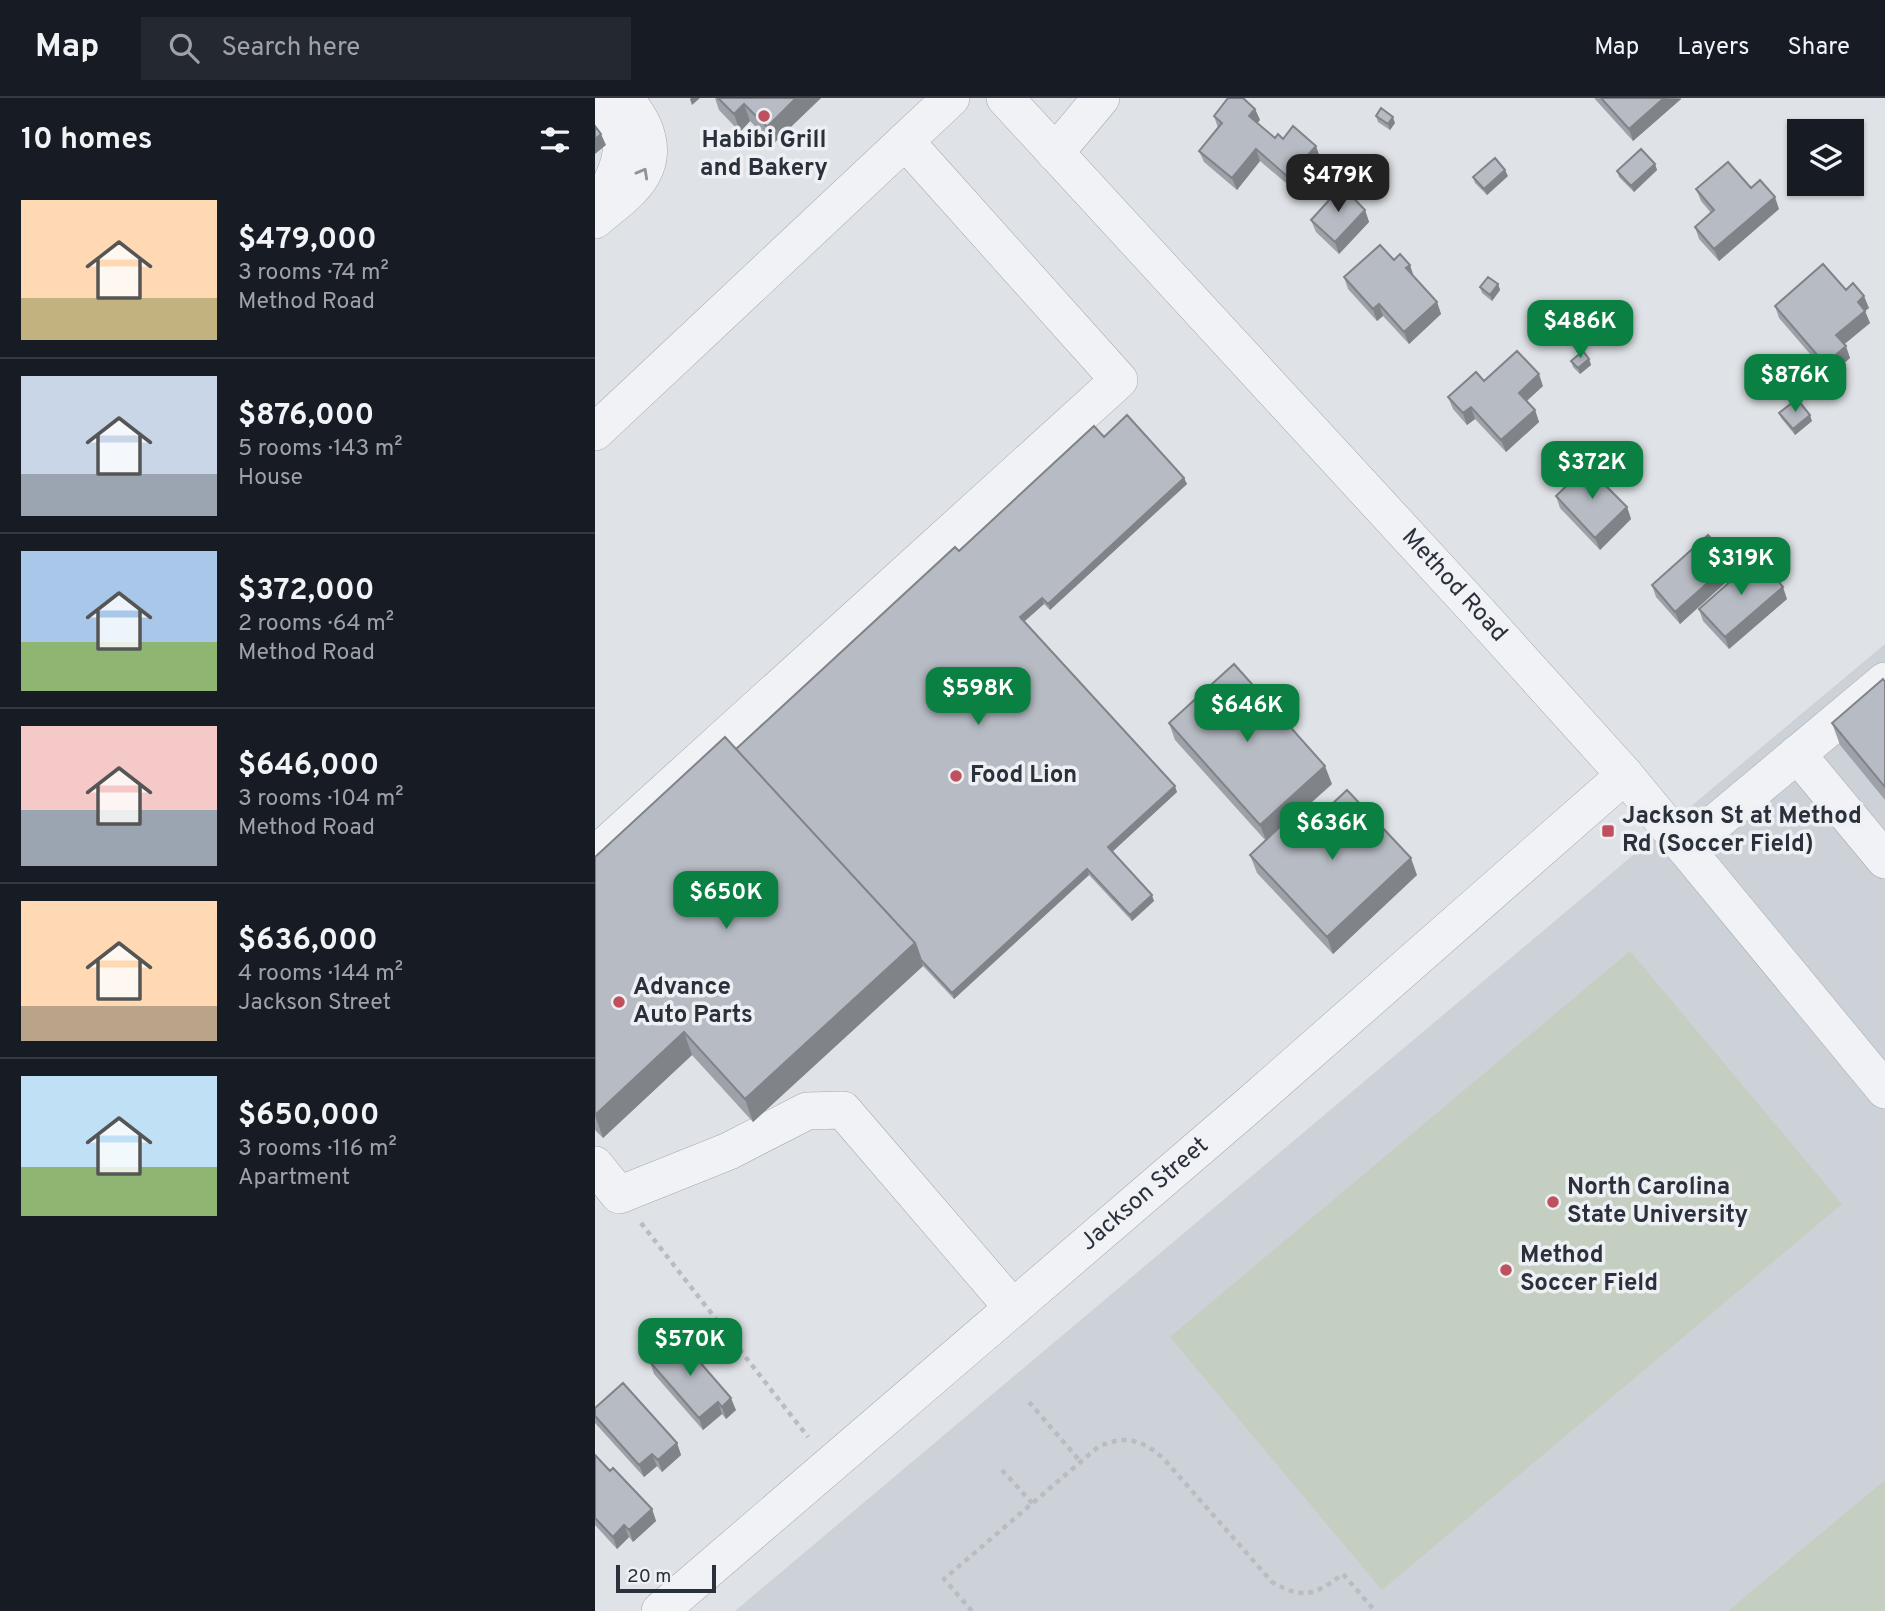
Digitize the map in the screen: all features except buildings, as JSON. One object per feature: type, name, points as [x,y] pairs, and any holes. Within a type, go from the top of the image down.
[{"type":"street","points":[[595,220],[636,184],[649,163],[648,144],[643,127],[626,98]]},
{"type":"street","points":[[602,412],[951,98]]},
{"type":"street","name":"Method Road","points":[[1005,98],[1625,775],[1885,1090]]},
{"type":"street","points":[[1055,153],[1101,98]]},
{"type":"street","points":[[595,101],[617,125],[621,141],[620,160],[595,220]]},
{"type":"street","points":[[595,855],[1119,380],[905,141]]},
{"type":"street","points":[[1685,848],[1885,681]]},
{"type":"street","points":[[1797,754],[1885,860]]},
{"type":"street","name":"Jackson Street","points":[[660,1611],[1248,1106],[1625,775]]},
{"type":"street","points":[[595,1165],[619,1195],[729,1151],[807,1111],[843,1111],[1013,1308]]},
{"type":"path","points":[[619,1195],[830,1465]]},
{"type":"path","points":[[1029,1402],[1080,1461]]},
{"type":"path","points":[[972,1611],[944,1579],[1098,1447],[1111,1441],[1124,1440],[1151,1447],[1164,1458],[1272,1582],[1297,1594],[1323,1589],[1343,1574],[1375,1611]]},
{"type":"path","points":[[1002,1470],[1033,1504]]},
{"type":"shaded area","name":"North Carolina State University","points":[[1885,644],[1885,1611],[735,1611],[1708,792]]},
{"type":"green space","name":"Method Soccer Field","points":[[1630,951],[1842,1204],[1382,1590],[1170,1337]]},
{"type":"green space","points":[[1885,1480],[1885,1611],[1728,1611]]},
{"type":"place","name":"Habibi Grill and Bakery","points":[[764,116]]},
{"type":"place","name":"Food Lion","points":[[956,776]]},
{"type":"place","name":"Jackson St at Method Rd (Soccer Field)","points":[[1608,831]]},
{"type":"place","name":"Advance Auto Parts","points":[[619,1002]]},
{"type":"place","name":"North Carolina State University","points":[[1553,1202]]},
{"type":"place","name":"Method Soccer Field","points":[[1506,1270]]}]
